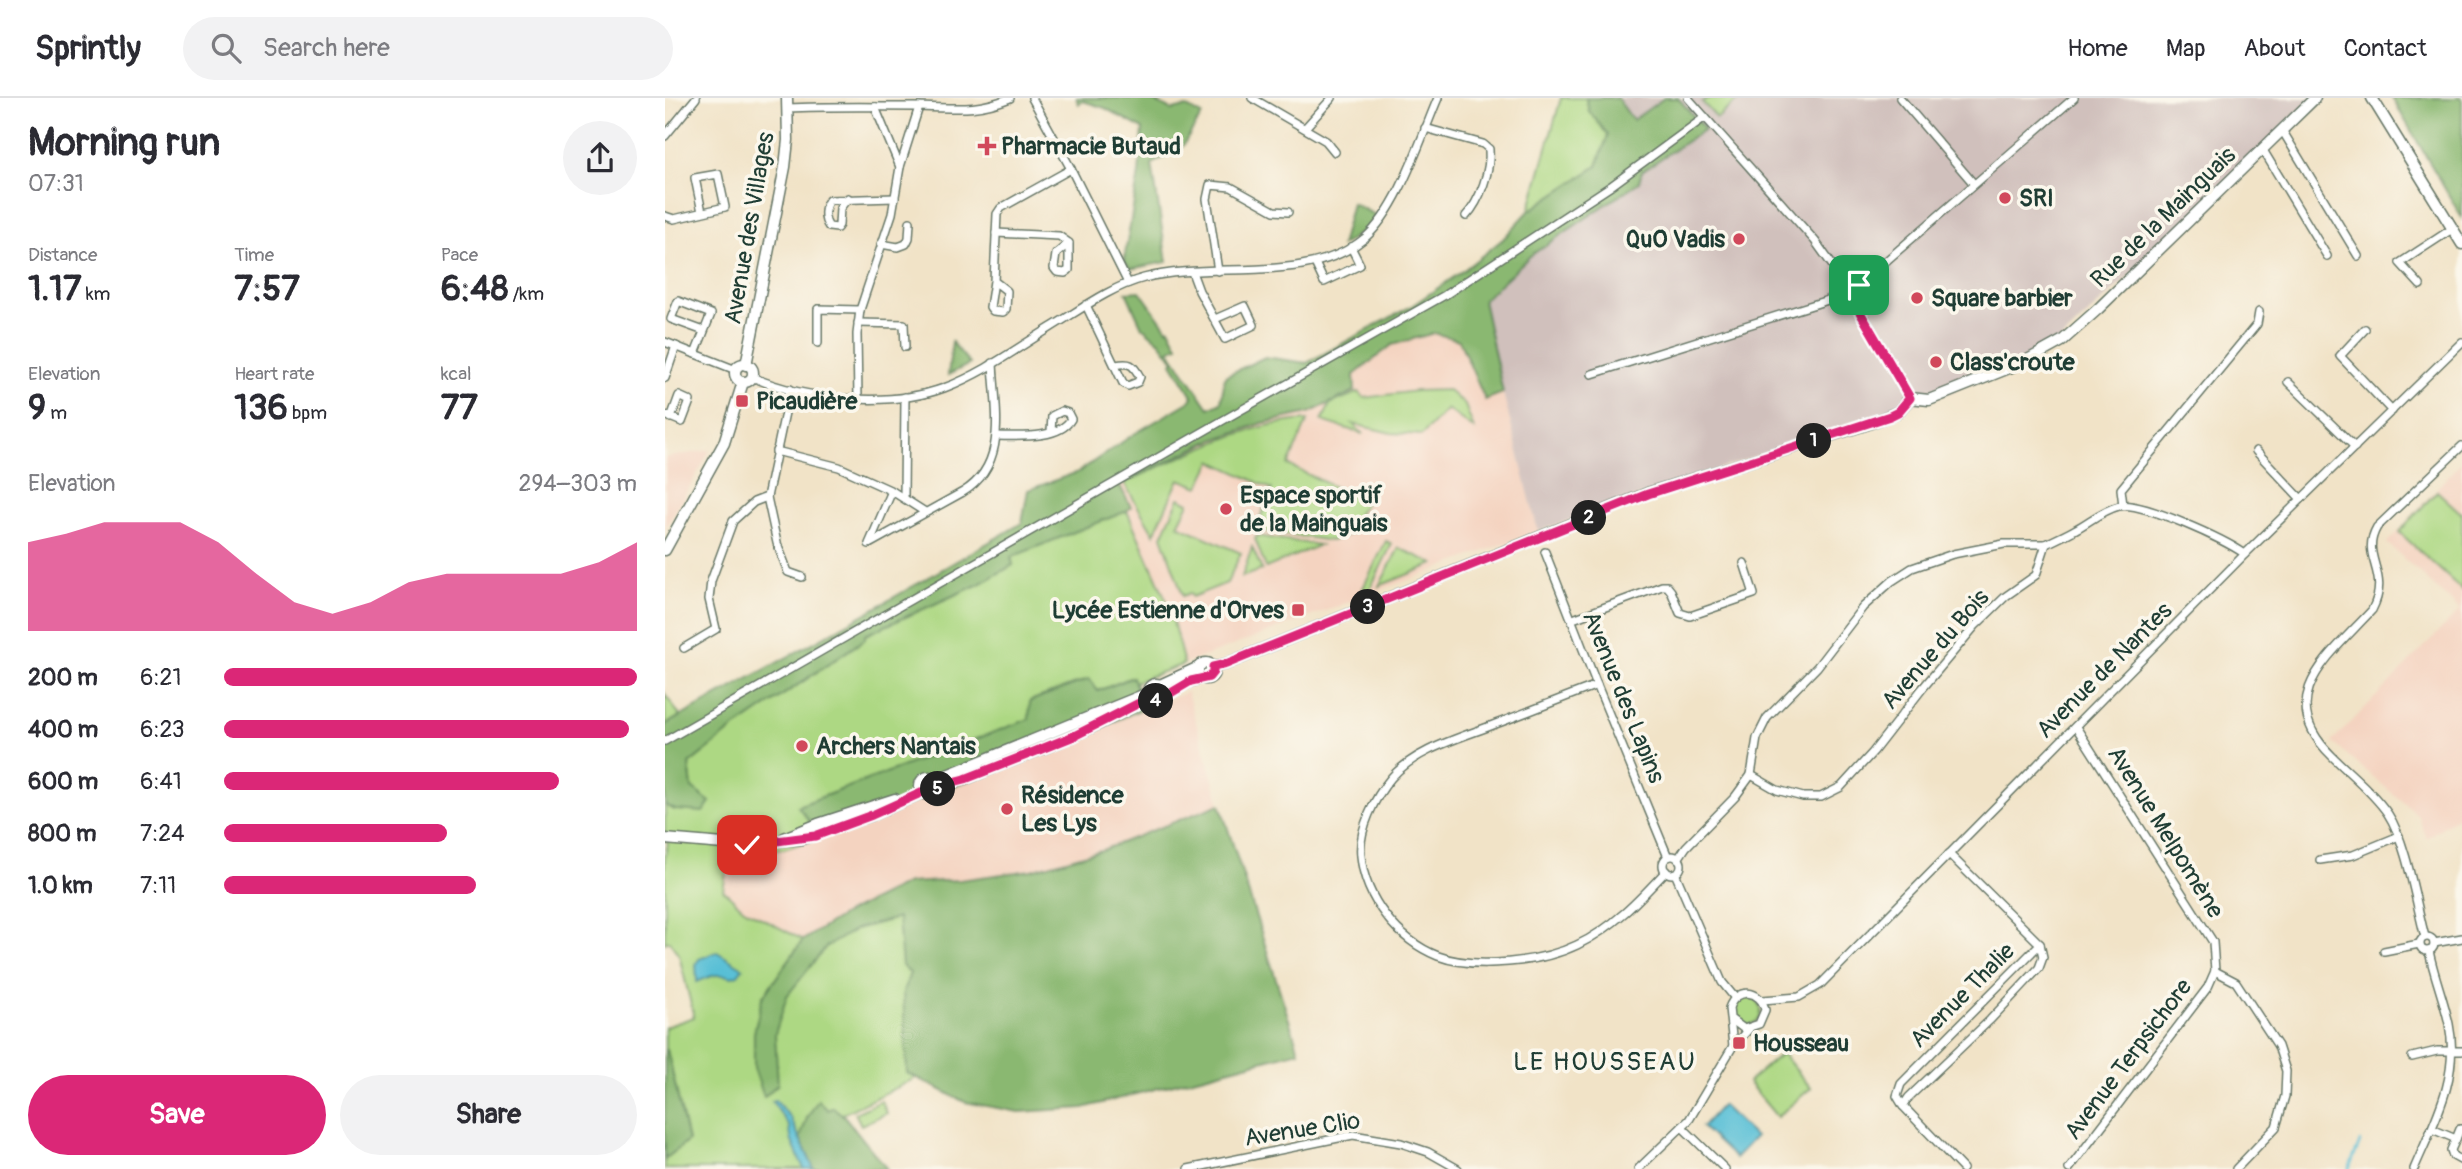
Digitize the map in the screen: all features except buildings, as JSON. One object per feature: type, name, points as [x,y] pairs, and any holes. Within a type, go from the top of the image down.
[{"type":"street","points":[[665,136],[697,98]]},
{"type":"street","points":[[932,107],[933,98]]},
{"type":"street","points":[[787,103],[843,102],[875,107],[981,108],[1010,98]]},
{"type":"street","points":[[1032,98],[1128,283]]},
{"type":"street","points":[[1252,98],[1326,141],[1335,152]]},
{"type":"street","points":[[1305,128],[1332,98]]},
{"type":"street","points":[[741,368],[736,377],[816,395],[858,399],[905,397],[943,389],[993,363],[1086,305],[1128,283],[1161,275],[1315,263],[1351,247],[1370,232],[1390,208],[1438,98]]},
{"type":"street","points":[[1688,98],[1815,241],[1843,280]]},
{"type":"street","points":[[1900,98],[1974,184]]},
{"type":"street","points":[[1858,282],[1871,274],[2074,98]]},
{"type":"street","name":"Rue de la Mainguais","points":[[1910,398],[1929,400],[1951,392],[2024,362],[2062,341],[2315,98]]},
{"type":"street","points":[[2372,98],[2462,244]]},
{"type":"street","name":"Avenue des Villages","points":[[741,368],[785,167],[788,140],[787,103]]},
{"type":"street","points":[[875,107],[900,167]]},
{"type":"street","points":[[858,399],[860,310],[895,198],[900,167],[919,107]]},
{"type":"street","points":[[665,741],[1445,295],[1612,186],[1705,117]]},
{"type":"street","points":[[1425,128],[1483,144],[1489,149],[1490,157],[1476,206],[1466,216]]},
{"type":"street","points":[[2282,130],[2358,256]]},
{"type":"street","points":[[2263,150],[2327,256]]},
{"type":"street","points":[[994,281],[997,214],[1001,208],[1071,169]]},
{"type":"street","points":[[665,216],[674,219],[725,207],[717,174],[695,178],[702,212]]},
{"type":"street","points":[[1218,271],[1207,200],[1210,185],[1231,187],[1274,211],[1288,212]]},
{"type":"street","points":[[848,198],[840,208],[839,225],[837,228],[829,227],[826,223],[825,206],[829,200],[848,198],[895,198]]},
{"type":"street","points":[[881,244],[898,247],[905,244],[909,238],[910,222]]},
{"type":"street","points":[[2420,285],[2400,263],[2452,229]]},
{"type":"street","points":[[996,233],[1059,236],[1069,243]]},
{"type":"street","points":[[1315,263],[1324,282],[1360,265],[1351,247]]},
{"type":"street","points":[[1192,272],[1199,291],[1225,339],[1254,326],[1245,306],[1216,319]]},
{"type":"street","points":[[1850,278],[1858,282],[1859,291],[1853,297],[1847,297],[1841,292],[1843,280],[1850,278]]},
{"type":"street","points":[[1592,374],[1828,300],[1841,292]]},
{"type":"street","points":[[665,839],[735,845],[801,839],[826,833],[1150,696],[1158,700],[1162,690],[1205,663],[1213,667],[1239,659],[1648,494],[1898,412],[1910,398],[1853,297]]},
{"type":"street","points":[[695,354],[711,314],[678,301],[671,318],[703,331]]},
{"type":"street","points":[[1086,305],[1116,365]]},
{"type":"street","points":[[818,343],[818,309],[860,310]]},
{"type":"street","points":[[2123,505],[2120,489],[2257,324],[2259,312]]},
{"type":"street","points":[[858,323],[904,324],[905,346]]},
{"type":"street","points":[[2365,329],[2340,356],[2392,411]]},
{"type":"street","points":[[665,342],[695,354],[752,369],[724,443],[665,550]]},
{"type":"street","name":"Avenue de Nantes","points":[[1762,1000],[1800,997],[1820,985],[2245,554],[2462,342]]},
{"type":"street","points":[[665,378],[676,346]]},
{"type":"street","points":[[892,491],[869,544],[976,484],[991,462],[996,436],[993,363]]},
{"type":"street","points":[[2288,382],[2355,447]]},
{"type":"street","points":[[790,389],[767,497],[777,542],[788,572],[802,577]]},
{"type":"street","points":[[904,497],[905,397]]},
{"type":"street","points":[[996,436],[1038,437],[1051,431]]},
{"type":"street","points":[[2425,937],[2399,836],[2377,800],[2316,738],[2306,710],[2307,696],[2310,681],[2318,669],[2372,610],[2378,599],[2379,575],[2370,545],[2377,527],[2462,446]]},
{"type":"street","points":[[776,451],[839,467],[904,497],[925,512]]},
{"type":"street","points":[[2256,451],[2301,499]]},
{"type":"street","points":[[684,648],[716,629],[709,598],[711,581],[733,521],[754,502],[767,497]]},
{"type":"street","points":[[1678,859],[1686,847],[1735,797],[1751,775],[1757,738],[1767,718],[1817,667],[1863,607],[1892,581],[1912,568],[1953,554],[2004,544],[2046,544],[2078,528],[2099,513],[2123,505],[2166,516],[2245,554]]},
{"type":"street","name":"Avenue du Bois","points":[[1751,775],[1777,790],[1803,797],[1821,797],[1841,787],[1975,626],[2006,596],[2036,575],[2046,544]]},
{"type":"street","name":"Avenue des Lapins","points":[[1545,552],[1668,857]]},
{"type":"street","points":[[1573,619],[1662,586],[1667,586],[1671,591],[1680,612],[1690,616],[1754,594],[1744,563]]},
{"type":"street","points":[[1199,667],[1198,672],[1202,678]]},
{"type":"street","points":[[1162,690],[1211,676],[1213,667]]},
{"type":"street","points":[[1597,685],[1445,744],[1414,759],[1391,778],[1373,806],[1364,829],[1360,854],[1375,900],[1388,919],[1413,943],[1438,956],[1459,962],[1523,962],[1576,946],[1619,920],[1671,872],[1681,867],[1678,859]]},
{"type":"street","name":"Avenue Melpomène","points":[[2076,727],[2213,942],[2215,971]]},
{"type":"street","points":[[2320,860],[2353,855],[2399,836]]},
{"type":"street","points":[[665,849],[682,842]]},
{"type":"street","name":"Avenue Thalie","points":[[1903,1106],[1897,1096],[1901,1084],[2040,944],[1949,854]]},
{"type":"street","points":[[1678,859],[1668,857],[1663,864],[1671,872],[1722,982],[1735,998]]},
{"type":"street","points":[[2419,944],[2425,937],[2431,938],[2434,943]]},
{"type":"street","points":[[2414,1169],[2448,1085],[2451,1051],[2449,1024],[2429,951],[2434,943],[2462,938]]},
{"type":"street","points":[[1963,1169],[1903,1106],[2039,968],[2043,957],[2040,944]]},
{"type":"street","points":[[2419,944],[2422,950],[2429,951]]},
{"type":"street","points":[[2384,951],[2419,944]]},
{"type":"street","points":[[2215,971],[2237,982],[2278,1046],[2286,1071],[2285,1096],[2276,1127],[2236,1169]]},
{"type":"street","name":"Avenue Terpsichore","points":[[2069,1169],[2208,987],[2215,971]]},
{"type":"street","points":[[1638,1169],[1689,1120],[1733,1046],[1765,1016],[1762,1000],[1752,993],[1740,994],[1730,1009],[1733,1046]]},
{"type":"street","points":[[1732,1020],[1739,1027],[1749,1029]]},
{"type":"street","points":[[2412,1056],[2462,1051]]},
{"type":"street","points":[[1682,1127],[1725,1169]]},
{"type":"street","points":[[2432,1129],[2456,1139]]},
{"type":"street","points":[[2462,1129],[2451,1150],[2453,1156],[2462,1161]]},
{"type":"street","name":"Avenue Clio","points":[[1188,1169],[1353,1135],[1401,1143],[1427,1152],[1458,1169]]},
{"type":"shaded area","points":[[1617,98],[1664,98],[1633,120]]},
{"type":"shaded area","points":[[1678,98],[1708,98],[1703,102],[1717,118],[1741,98],[2317,98],[2047,353],[1939,397],[1887,411],[1538,531],[1483,300],[1530,256],[1638,183],[1642,171],[1705,129]]},
{"type":"shaded area","points":[[1434,333],[1459,340],[1485,399],[1503,393],[1538,531],[1184,664],[1169,606],[1127,511],[1131,507],[1119,485],[1210,441],[1263,423],[1309,413],[1392,345]]},
{"type":"shaded area","points":[[710,450],[701,467],[665,529],[665,458]]},
{"type":"shaded area","points":[[2462,461],[2462,814],[2426,838],[2418,815],[2332,742],[2460,610],[2387,543]]},
{"type":"shaded area","points":[[1187,692],[1220,804],[1105,849],[1031,870],[960,880],[908,883],[845,914],[803,940],[744,909],[723,890],[730,853],[784,849],[856,824]]},
{"type":"green space","points":[[1076,98],[1148,98],[1171,110],[1187,107],[1202,115],[1182,147],[1152,164],[1167,262],[1130,269],[1124,260],[1139,173],[1143,129],[1105,108],[1083,101],[1079,104]]},
{"type":"green space","points":[[1561,98],[1586,98],[1589,111],[1608,135],[1597,166],[1529,211]]},
{"type":"green space","points":[[1586,98],[1617,98],[1633,120],[1664,98],[1678,98],[1705,129],[1642,171],[1639,182],[1530,256],[1483,300],[1503,393],[1485,400],[1459,340],[1434,333],[1392,345],[1354,375],[1355,391],[1309,413],[1263,423],[1210,441],[1119,484],[1131,507],[1127,511],[1011,557],[1013,565],[977,585],[865,635],[865,639],[733,729],[689,764],[692,788],[710,802],[703,812],[675,810],[665,805],[665,725],[1022,523],[1028,490],[1078,472],[1134,434],[1190,401],[1193,397],[1172,363],[1174,361],[1160,342],[1142,327],[1126,292],[1140,291],[1167,329],[1169,328],[1178,346],[1169,350],[1209,408],[1221,402],[1225,376],[1265,357],[1307,363],[1410,307],[1503,239],[1529,211],[1597,166],[1608,135],[1589,111]]},
{"type":"green space","points":[[1708,98],[1740,98],[1717,118],[1702,102]]},
{"type":"green space","points":[[2392,98],[2462,98],[2462,218]]},
{"type":"green space","points":[[1352,203],[1377,216],[1363,231],[1341,246]]},
{"type":"green space","points":[[952,342],[970,364],[948,375]]},
{"type":"green space","points":[[1448,390],[1465,405],[1474,429],[1447,409],[1422,435],[1391,433],[1353,424],[1363,434],[1322,421],[1330,404],[1359,392],[1364,398]]},
{"type":"green space","points":[[1308,420],[1288,465],[1366,502],[1357,515],[1371,526],[1331,541],[1255,530],[1272,489],[1212,461],[1199,487],[1179,479],[1154,534],[1124,483],[1237,434],[1260,427]]},
{"type":"green space","points":[[2437,491],[2462,514],[2462,590],[2399,532]]},
{"type":"green space","points":[[1179,498],[1189,503],[1178,525],[1241,553],[1227,583],[1192,597],[1190,593],[1183,596],[1162,536]]},
{"type":"green space","points":[[1127,511],[1169,606],[1184,664],[1135,682],[1132,677],[1098,691],[1089,679],[1030,701],[1030,719],[798,806],[821,837],[784,849],[730,853],[723,890],[744,909],[803,940],[762,998],[808,952],[911,896],[918,1077],[838,1116],[880,1169],[665,1169],[665,1159],[688,1141],[665,1050],[665,1027],[694,1017],[679,955],[669,941],[665,943],[665,855],[668,843],[665,839],[665,805],[675,810],[692,788],[689,764],[729,732],[728,729],[739,725],[864,640],[865,635],[977,585],[1013,565],[1011,557]]},
{"type":"green space","points":[[1257,536],[1320,545],[1266,568],[1255,539]]},
{"type":"green space","points":[[1386,541],[1392,544],[1370,589],[1361,592]]},
{"type":"green space","points":[[1252,547],[1262,570],[1242,577]]},
{"type":"green space","points":[[1399,548],[1434,564],[1379,586]]},
{"type":"green space","points":[[1133,677],[1144,708],[1075,739],[856,824],[821,837],[798,806],[1029,719],[1030,701],[1089,679],[1098,691]]},
{"type":"green space","points":[[665,694],[680,716],[665,725]]},
{"type":"green space","points":[[1220,804],[1299,1051],[1083,1108],[1019,1112],[965,1102],[907,1073],[903,992],[910,973],[902,966],[898,918],[856,929],[826,947],[787,996],[775,1034],[778,1084],[764,1097],[754,1068],[754,1033],[762,998],[803,940],[845,914],[908,883],[960,880],[1031,870],[1105,849]]},
{"type":"green space","points":[[1747,997],[1757,1001],[1761,1011],[1757,1021],[1747,1025],[1737,1021],[1733,1011],[1737,1001]]},
{"type":"green space","points":[[665,1050],[688,1141],[665,1159]]},
{"type":"green space","points":[[1782,1053],[1811,1088],[1777,1117],[1748,1082]]},
{"type":"green space","points":[[818,1100],[828,1110],[833,1107],[845,1117],[887,1169],[814,1169],[800,1138],[807,1118]]},
{"type":"green space","points":[[881,1101],[887,1113],[861,1125],[855,1113]]},
{"type":"water","points":[[717,952],[743,968],[738,975],[732,977],[714,975],[697,982],[696,964],[699,959]]},
{"type":"water","points":[[775,1100],[790,1117],[814,1169],[804,1169],[792,1142],[789,1126],[772,1101]]},
{"type":"water","points":[[1722,1105],[1755,1137],[1735,1158],[1702,1127]]},
{"type":"waterway","points":[[2349,1169],[2360,1142]]},
{"type":"place","name":"Pharmacie Butaud","points":[[987,146]]},
{"type":"place","name":"SRI","points":[[2005,198]]},
{"type":"place","name":"QuO Vadis","points":[[1739,239]]},
{"type":"place","name":"Square barbier","points":[[1917,298]]},
{"type":"place","name":"Class'croute","points":[[1936,362]]},
{"type":"place","name":"Picaudière","points":[[742,401]]},
{"type":"place","name":"Espace sportif de la Mainguais","points":[[1226,509]]},
{"type":"place","name":"Lycée Estienne d'Orves","points":[[1298,610]]},
{"type":"place","name":"Archers Nantais","points":[[802,746]]},
{"type":"place","name":"Résidence Les Lys","points":[[1007,809]]},
{"type":"place","name":"Housseau","points":[[1739,1043]]},
{"type":"district","name":"LE HOUSSEAU","points":[[1605,1061]]},
{"type":"route","points":[[747,845],[801,839],[826,833],[923,792],[932,794],[938,786],[965,779],[1074,736],[1141,702],[1159,700],[1191,681],[1211,676],[1213,667],[1648,494],[1898,412],[1910,398],[1853,297],[1858,293],[1859,285]]}]
